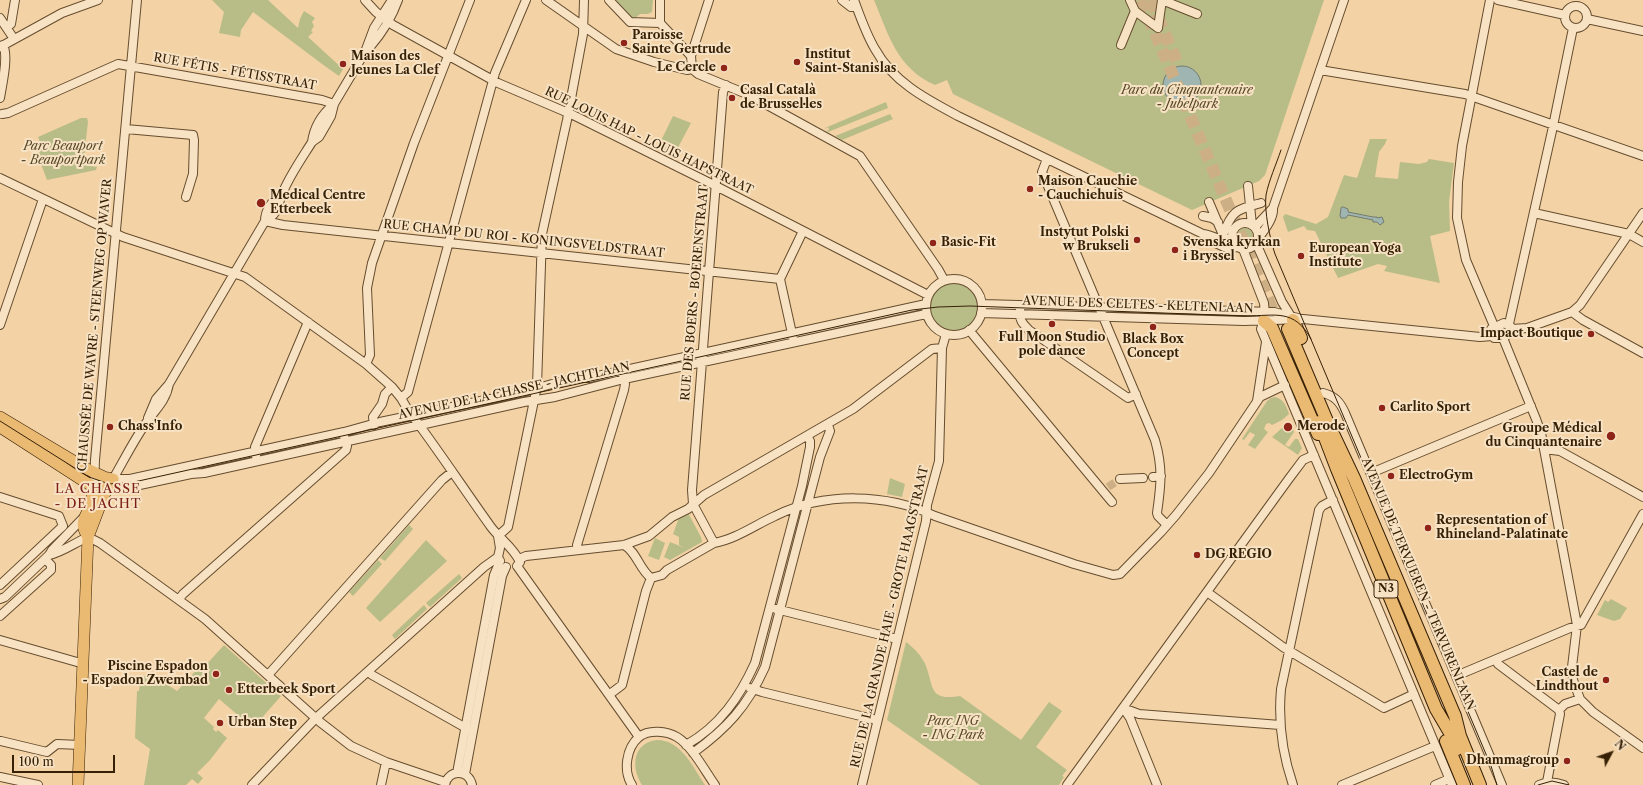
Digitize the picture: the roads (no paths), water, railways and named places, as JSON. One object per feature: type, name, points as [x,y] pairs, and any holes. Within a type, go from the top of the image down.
[{"type":"highway","points":[[1263,321],[1272,328],[1313,426],[1337,469]]},
{"type":"highway","points":[[1293,323],[1324,393],[1354,478]]},
{"type":"highway","name":"AVENUE DE TERVUEREN - TERVURENLAAN","points":[[1293,323],[1320,424],[1337,469],[1436,709],[1453,738],[1472,785]]},
{"type":"highway","name":"AVENUE DE TERVUEREN - TERVURENLAAN","points":[[1293,323],[1327,421],[1354,478],[1455,716],[1460,736],[1480,785]]},
{"type":"highway","points":[[1436,709],[1446,740],[1464,785]]},
{"type":"highway","points":[[1455,716],[1466,733],[1488,785]]},
{"type":"main road","points":[[0,417],[41,443],[46,444],[110,483]]},
{"type":"main road","points":[[0,427],[94,487],[110,483]]},
{"type":"main road","points":[[78,785],[88,537],[110,483]]},
{"type":"main road","name":"CHAUSSÉE DE WAVRE - STEENWEG OP WAVER","points":[[84,517],[90,504],[94,487]]},
{"type":"main road","points":[[84,517],[83,530],[88,537]]},
{"type":"street","points":[[6,26],[11,24],[15,0]]},
{"type":"street","points":[[0,98],[5,57],[5,50],[2,46],[62,13],[98,0]]},
{"type":"street","name":"CHAUSSÉE DE WAVRE - STEENWEG OP WAVER","points":[[94,487],[137,0]]},
{"type":"street","name":"RUE LOUIS HAP - LOUIS HAPSTRAAT","points":[[365,0],[385,19],[448,56],[493,80],[568,112],[716,186],[804,231],[927,300]]},
{"type":"street","points":[[110,483],[147,422],[156,399],[169,384],[265,221],[275,213],[280,203],[282,193],[312,142],[325,128],[331,116],[334,104],[365,52],[379,36],[392,0]]},
{"type":"street","points":[[385,19],[394,11],[398,0]]},
{"type":"street","points":[[366,364],[369,359],[370,352],[368,288],[372,263],[470,0]]},
{"type":"street","points":[[401,398],[408,392],[493,80],[526,0]]},
{"type":"street","points":[[546,0],[616,49],[654,62],[692,70],[698,74],[749,95],[860,156],[938,269],[944,280]]},
{"type":"street","points":[[498,536],[508,527],[536,389],[542,234],[583,34],[582,26],[584,0]]},
{"type":"street","points":[[609,0],[630,22],[660,23]]},
{"type":"street","points":[[660,0],[660,23],[691,56]]},
{"type":"street","points":[[692,70],[691,56],[709,0]]},
{"type":"street","points":[[842,0],[851,7],[855,3],[879,55],[898,78],[909,88],[933,103],[1203,234],[1222,240],[1228,240],[1230,233],[1237,226],[1248,223],[1254,226],[1258,231],[1257,241]]},
{"type":"street","points":[[1130,0],[1135,11],[1158,28],[1162,0],[1197,14]]},
{"type":"street","points":[[1203,234],[1206,238],[1226,248],[1251,248],[1266,228],[1273,212],[1273,208],[1344,0]]},
{"type":"street","points":[[1490,0],[1460,161],[1457,218],[1466,260],[1494,326]]},
{"type":"street","points":[[1498,0],[1565,15]]},
{"type":"street","points":[[1579,3],[1584,9],[1587,19],[1583,26],[1573,28],[1567,23],[1565,15],[1568,9],[1579,3]]},
{"type":"street","points":[[1121,45],[1135,11]]},
{"type":"street","points":[[0,18],[14,39]]},
{"type":"street","points":[[1587,19],[1643,31]]},
{"type":"street","points":[[1573,28],[1534,214],[1511,327],[1510,334],[1503,338],[1494,338],[1492,336],[1490,332],[1494,326],[1504,323],[1511,327],[1527,328],[1572,312],[1580,305],[1643,213]]},
{"type":"street","name":"RUE FÉTIS - FÉTISSTRAAT","points":[[1,113],[8,113],[118,64],[322,100],[334,104]]},
{"type":"street","points":[[1320,70],[1471,96],[1643,156]]},
{"type":"street","name":"RUE DES BOERS - BOERENSTRAAT","points":[[693,504],[692,490],[723,92],[726,85]]},
{"type":"street","points":[[126,129],[193,135],[193,174],[186,197]]},
{"type":"street","points":[[1047,159],[1042,172],[1155,440],[1159,454],[1162,476],[1157,513],[1160,519],[1167,525]]},
{"type":"street","points":[[0,178],[116,234],[245,277],[366,364],[392,387],[401,398],[639,737]]},
{"type":"street","points":[[1248,186],[1254,226]]},
{"type":"street","points":[[0,325],[43,199]]},
{"type":"street","points":[[1261,203],[1235,213],[1229,218],[1230,233],[1233,241],[1241,248],[1264,303],[1263,321],[1266,341],[1450,782],[1435,785]]},
{"type":"street","points":[[1217,222],[1202,214],[1210,204],[1223,235],[1230,233]]},
{"type":"street","points":[[1254,226],[1273,208]]},
{"type":"street","points":[[1534,214],[1629,234],[1643,242]]},
{"type":"street","name":"RUE CHAMP DU ROI - KONINGSVELDSTRAAT","points":[[265,221],[283,225],[780,279]]},
{"type":"street","points":[[1214,234],[1217,222]]},
{"type":"street","points":[[794,342],[780,279],[804,231]]},
{"type":"street","name":"AVENUE DE TERVUEREN - TERVURENLAAN","points":[[1257,241],[1282,302],[1293,323]]},
{"type":"street","points":[[958,279],[970,284],[979,294],[982,309],[977,322],[969,330],[958,335],[946,334],[934,328],[926,314],[927,300],[934,286],[944,280],[958,279]]},
{"type":"street","name":"AVENUE DE LA CHASSE - JACHTLAAN","points":[[345,437],[374,425],[412,415],[536,389],[558,382],[622,371],[703,353],[927,300]]},
{"type":"street","name":"AVENUE DES CELTES - KELTENLAAN","points":[[982,309],[1020,310],[1100,308],[1480,337],[1492,336]]},
{"type":"street","points":[[1020,310],[1019,318],[1022,324],[1128,398],[1136,394]]},
{"type":"street","name":"AVENUE DES CELTES - KELTENLAAN","points":[[1020,310],[1103,317],[1263,321]]},
{"type":"street","points":[[1572,312],[1583,320],[1643,353]]},
{"type":"street","name":"AVENUE DE LA CHASSE - JACHTLAAN","points":[[110,483],[256,456],[345,437],[419,425],[534,400],[562,396],[624,379],[926,314]]},
{"type":"street","points":[[256,456],[255,447],[308,322]]},
{"type":"street","points":[[969,330],[1106,489],[1112,502]]},
{"type":"street","name":"RUE DE LA GRANDE HAIE - GROTE HAAGSTRAAT","points":[[862,785],[926,521],[927,505],[939,461],[942,348],[946,334]]},
{"type":"street","points":[[1503,338],[1536,418],[1544,450],[1577,625],[1572,667],[1573,680],[1580,699],[1593,712],[1643,748]]},
{"type":"street","points":[[1257,402],[1266,341]]},
{"type":"street","points":[[252,785],[316,718],[484,567],[502,561],[514,568],[526,556],[624,545],[649,536],[672,517],[688,509],[704,495],[853,410],[932,349],[942,348]]},
{"type":"street","points":[[578,550],[577,545],[624,390],[622,371]]},
{"type":"street","points":[[651,578],[662,575],[667,570],[714,543],[725,541],[777,515],[815,502],[846,498],[896,502],[1074,564],[1113,575],[1120,574],[1167,525],[1209,473],[1257,402],[1266,393],[1285,385]]},
{"type":"street","points":[[374,425],[373,417],[382,404],[384,394],[392,387]]},
{"type":"street","name":"AVENUE DE TERVUEREN - TERVURENLAAN","points":[[1324,393],[1333,396],[1341,404],[1502,785]]},
{"type":"street","points":[[1371,473],[1531,406]]},
{"type":"street","points":[[693,753],[715,737],[731,721],[750,696],[765,667],[820,457],[830,431],[828,425]]},
{"type":"street","points":[[686,745],[718,720],[736,700],[755,663],[809,458],[810,441],[807,436]]},
{"type":"street","points":[[179,599],[346,450],[347,446],[345,437]]},
{"type":"street","points":[[1544,450],[1560,451],[1643,497]]},
{"type":"street","points":[[1067,785],[1303,460],[1314,455]]},
{"type":"street","points":[[268,675],[442,480],[452,472]]},
{"type":"street","points":[[1153,477],[1162,476]]},
{"type":"street","points":[[1120,479],[1144,478]]},
{"type":"street","points":[[0,497],[59,516],[63,526],[0,585]]},
{"type":"street","points":[[1293,785],[1281,740],[1281,689],[1288,650],[1319,510],[1322,506],[1333,500]]},
{"type":"street","points":[[693,504],[714,543]]},
{"type":"street","points":[[1456,676],[1577,625],[1581,625],[1643,514]]},
{"type":"street","points":[[0,606],[2,597],[47,557],[84,517]]},
{"type":"street","points":[[47,557],[88,537],[100,543],[205,618],[316,718],[351,746],[386,762],[445,784],[448,777],[461,773]]},
{"type":"street","points":[[624,545],[630,548],[644,573],[651,578]]},
{"type":"street","points":[[461,773],[502,576],[504,546]]},
{"type":"street","points":[[0,616],[51,570],[51,565],[47,557]]},
{"type":"street","points":[[610,694],[622,685],[646,591],[651,578]]},
{"type":"street","points":[[1207,592],[1288,650],[1384,708],[1414,694]]},
{"type":"street","points":[[770,608],[897,639]]},
{"type":"street","points":[[0,640],[77,662],[83,662]]},
{"type":"street","points":[[1496,660],[1498,664],[1559,710],[1560,714],[1547,782]]},
{"type":"street","points":[[369,671],[372,675],[469,729]]},
{"type":"street","points":[[745,685],[754,689],[878,720]]},
{"type":"street","points":[[1559,710],[1565,704],[1580,699]]},
{"type":"street","points":[[1123,708],[1139,714],[1280,725]]},
{"type":"street","points":[[1123,708],[1130,718],[1157,785]]},
{"type":"street","points":[[630,784],[627,762],[632,747],[639,737],[654,732],[662,732],[676,736],[686,745],[714,785]]},
{"type":"street","points":[[1,742],[47,752],[57,744],[80,745]]},
{"type":"street","points":[[1342,785],[1436,746]]},
{"type":"street","points":[[381,785],[386,762]]},
{"type":"street","points":[[461,773],[470,779],[472,785]]},
{"type":"street","points":[[0,777],[38,785]]},
{"type":"street","points":[[1539,785],[1547,782],[1555,782],[1564,785]]},
{"type":"water","points":[[1178,66],[1186,66],[1196,71],[1200,78],[1200,92],[1196,99],[1186,104],[1178,104],[1168,99],[1166,96],[1163,89],[1163,81],[1168,71],[1171,69]]},
{"type":"water","points":[[1343,207],[1348,209],[1348,212],[1377,218],[1382,217],[1384,222],[1380,225],[1377,222],[1373,222],[1373,220],[1348,215],[1346,218],[1341,218],[1341,208]]},
{"type":"tunnel","points":[[1141,0],[1282,332]]},
{"type":"tunnel","points":[[1151,0],[1177,62]]},
{"type":"tunnel","points":[[1108,487],[1120,479]]},
{"type":"tram line","points":[[1281,150],[1266,195],[1268,225],[1275,254],[1491,766],[1497,785]]},
{"type":"tram line","points":[[0,421],[89,477],[109,484],[134,482],[912,310],[938,307],[970,306],[1246,316],[1275,315],[1291,318],[1298,322],[1305,329],[1311,339]]},
{"type":"tram line","points":[[1538,785],[1552,781],[1569,785]]},
{"type":"place","name":"Paroisse Sainte Gertrude","points":[[624,43]]},
{"type":"place","name":"Institut Saint-Stanislas","points":[[797,62]]},
{"type":"place","name":"Maison des Jeunes La Clef","points":[[343,64]]},
{"type":"place","name":"Le Cercle","points":[[724,68]]},
{"type":"place","name":"Casal Català de Brussel·les","points":[[732,98]]},
{"type":"place","name":"Maison Cauchie - Cauchiehuis","points":[[1030,189]]},
{"type":"place","name":"Medical Centre Etterbeek","points":[[261,203]]},
{"type":"place","name":"Instytut Polski w Brukseli","points":[[1137,240]]},
{"type":"place","name":"Basic-Fit","points":[[933,243]]},
{"type":"place","name":"Svenska kyrkan i Bryssel","points":[[1175,250]]},
{"type":"place","name":"European Yoga Institute","points":[[1301,256]]},
{"type":"place","name":"Full Moon Studio pole dance","points":[[1052,324]]},
{"type":"place","name":"Black Box Concept","points":[[1153,327]]},
{"type":"place","name":"Impact Boutique","points":[[1591,334]]},
{"type":"place","name":"Carlito Sport","points":[[1382,408]]},
{"type":"place","name":"Chass'Info","points":[[110,427]]},
{"type":"place","name":"Merode","points":[[1288,427]]},
{"type":"place","name":"Groupe Médical du Cinquantenaire","points":[[1611,436]]},
{"type":"place","name":"ElectroGym","points":[[1391,476]]},
{"type":"place","name":"Representation of Rhineland-Palatinate","points":[[1428,528]]},
{"type":"place","name":"DG REGIO","points":[[1197,555]]},
{"type":"place","name":"Piscine Espadon - Espadon Zwembad","points":[[216,674]]},
{"type":"place","name":"Castel de Lindthout","points":[[1606,680]]},
{"type":"place","name":"Etterbeek Sport","points":[[229,690]]},
{"type":"place","name":"Urban Step","points":[[220,723]]},
{"type":"place","name":"Dhammagroup","points":[[1567,761]]},
{"type":"district","name":"LA CHASSE - DE JACHT","points":[[98,496]]},
{"type":"park label","name":"Parc du Cinquantenaire - Jubelpark","points":[[1187,98]]},
{"type":"park label","name":"Parc Beauport - Beauportpark","points":[[63,154]]},
{"type":"park label","name":"Parc ING - ING Park","points":[[953,729]]}]
